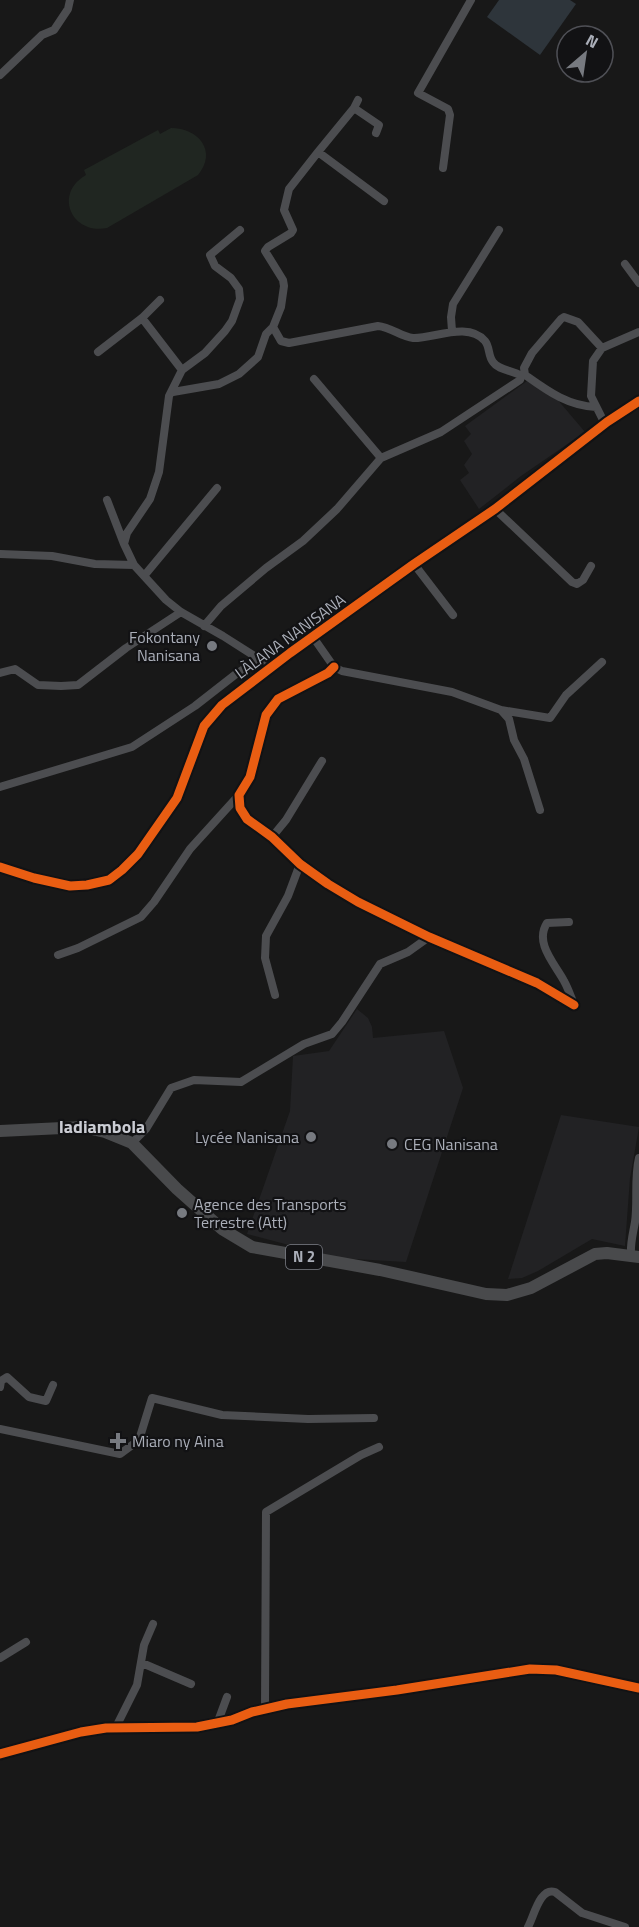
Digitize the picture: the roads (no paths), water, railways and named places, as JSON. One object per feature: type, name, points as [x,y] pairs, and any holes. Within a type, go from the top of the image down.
[{"type":"main road","name":"N 2","points":[[0,1131],[83,1127],[105,1132],[132,1143],[177,1189],[222,1229],[252,1247],[380,1270],[486,1294],[507,1295],[531,1288],[595,1254],[635,1256]]},
{"type":"street","points":[[0,75],[42,35],[54,30],[68,9],[70,0]]},
{"type":"street","points":[[443,168],[450,115],[448,109],[418,93],[471,0]]},
{"type":"street","points":[[173,392],[219,384],[239,374],[258,357],[266,334],[273,327],[281,307],[283,280],[266,251],[268,247],[293,230],[285,210],[289,189],[356,104],[379,125],[376,133]]},
{"type":"street","points":[[318,152],[384,201]]},
{"type":"street","points":[[124,544],[127,533],[150,499],[159,472],[169,396],[182,370],[217,343],[232,321],[240,299],[239,289],[231,278],[215,266],[210,255],[240,230]]},
{"type":"street","points":[[452,331],[453,304],[499,231]]},
{"type":"street","points":[[625,264],[639,283]]},
{"type":"street","points":[[98,352],[142,318],[160,300]]},
{"type":"street","points":[[596,407],[582,407],[569,402],[525,375],[524,368],[532,353],[564,317],[578,322],[602,348]]},
{"type":"street","points":[[142,318],[182,370]]},
{"type":"street","points":[[204,626],[221,606],[266,568],[303,542],[337,509],[381,458],[441,432],[520,380],[521,376],[519,373],[506,370],[492,362],[487,343],[482,337],[470,333],[452,331],[415,338],[378,326],[289,343],[281,341],[273,327]]},
{"type":"street","points":[[605,424],[591,396],[593,361],[602,348],[639,332]]},
{"type":"street","points":[[314,379],[381,458]]},
{"type":"street","name":"LÀLANA NANISANA","points":[[0,867],[70,886],[109,880],[138,854],[177,798],[204,726],[222,705],[273,665],[495,509],[605,424],[639,401]]},
{"type":"street","points":[[144,576],[217,488]]},
{"type":"street","points":[[107,500],[134,565],[166,600],[181,612],[259,660],[273,665]]},
{"type":"street","points":[[495,509],[572,582],[577,584],[583,580],[591,566]]},
{"type":"street","points":[[0,554],[52,556],[94,564],[134,565]]},
{"type":"street","points":[[414,564],[453,615]]},
{"type":"street","points":[[0,673],[15,669],[38,685],[78,685],[126,648],[181,612]]},
{"type":"street","points":[[313,638],[334,667],[352,674],[452,692],[501,710],[550,718],[566,695],[602,662]]},
{"type":"street","points":[[0,787],[132,747],[259,660]]},
{"type":"street","points":[[58,955],[78,948],[141,917],[190,849],[240,795],[250,777],[266,715],[278,699],[328,673],[334,667]]},
{"type":"street","points":[[501,710],[509,719],[514,740],[524,759],[540,810]]},
{"type":"street","points":[[272,837],[286,820],[322,761]]},
{"type":"street","points":[[240,795],[240,808],[247,819],[272,837],[300,864],[328,884],[358,902],[429,937],[537,983],[574,1005],[565,982],[543,943],[542,929],[547,923],[569,922]]},
{"type":"street","points":[[275,995],[265,958],[266,936],[288,896],[300,864]]},
{"type":"street","points":[[132,1143],[146,1129],[171,1088],[194,1080],[241,1082],[304,1044],[332,1034],[380,964],[408,952],[429,937]]},
{"type":"street","points":[[635,1256],[630,1241],[634,1222],[636,1170],[639,1158]]},
{"type":"street","points":[[0,1387],[1,1381],[7,1377],[29,1398],[46,1401],[53,1385]]},
{"type":"street","points":[[0,1429],[120,1454],[139,1440],[152,1398],[222,1415],[308,1419],[374,1418]]},
{"type":"street","points":[[265,1708],[267,1512],[361,1455],[379,1447]]},
{"type":"street","points":[[116,1727],[137,1685],[144,1645],[153,1624]]},
{"type":"street","points":[[0,1658],[26,1642]]},
{"type":"street","points":[[142,1663],[191,1684]]},
{"type":"street","points":[[0,1754],[81,1732],[116,1727],[197,1727],[217,1724],[265,1708],[530,1669],[556,1670],[639,1688]]},
{"type":"street","points":[[217,1724],[227,1697]]},
{"type":"street","points":[[528,1927],[542,1898],[550,1890],[590,1917],[625,1927]]},
{"type":"place","name":"Fokontany Nanisana","points":[[212,646]]},
{"type":"place","name":"Lycée Nanisana","points":[[311,1137]]},
{"type":"place","name":"CEG Nanisana","points":[[392,1144]]},
{"type":"place","name":"Agence des Transports Terrestre (Att)","points":[[182,1213]]},
{"type":"place","name":"Miaro ny Aina","points":[[118,1441]]},
{"type":"district","name":"Iadiambola","points":[[102,1127]]}]
